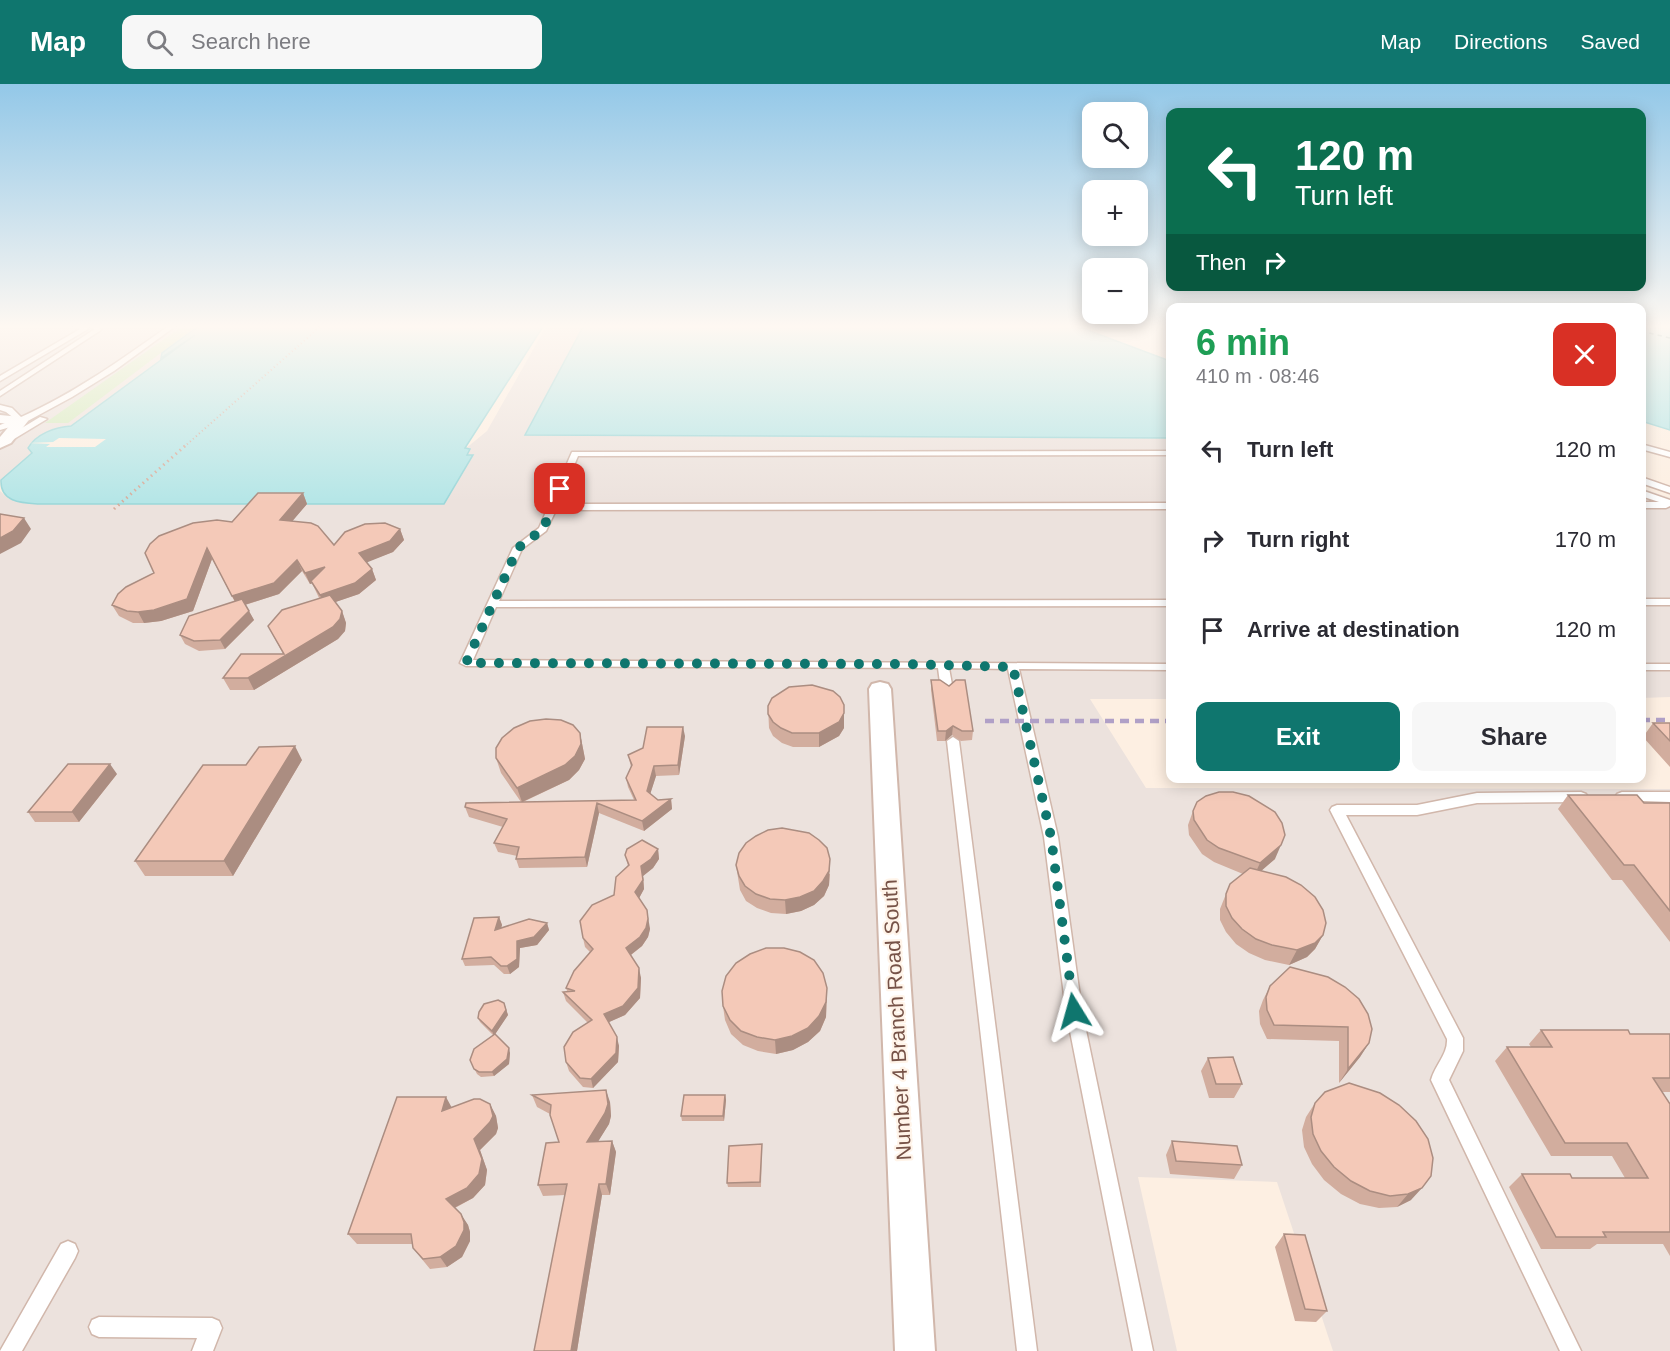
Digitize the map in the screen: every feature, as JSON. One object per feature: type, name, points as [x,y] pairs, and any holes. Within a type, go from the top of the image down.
[{"type":"street","points":[[0,419],[21,420]]},
{"type":"street","points":[[2,437],[21,420]]},
{"type":"street","name":"Number 4 Branch Road South","points":[[880,688],[915,1351]]},
{"type":"lane","points":[[0,394],[15,384]]},
{"type":"lane","points":[[2,437],[40,420],[90,384]]},
{"type":"lane","points":[[0,407],[9,410],[21,420],[75,395]]},
{"type":"lane","points":[[1646,448],[1670,455]]},
{"type":"lane","points":[[1166,453],[575,454],[543,529],[518,548],[466,663],[1166,667]]},
{"type":"lane","points":[[1646,482],[1670,490]]},
{"type":"lane","points":[[1646,495],[1670,504]]},
{"type":"lane","points":[[1646,505],[1670,504]]},
{"type":"lane","points":[[552,507],[1166,506]]},
{"type":"lane","points":[[1646,602],[1670,602]]},
{"type":"lane","points":[[493,604],[1166,603]]},
{"type":"lane","points":[[944,666],[947,690]]},
{"type":"lane","points":[[1013,667],[1051,837],[1074,1011],[1143,1351]]},
{"type":"lane","points":[[1646,667],[1670,667]]},
{"type":"lane","points":[[953,741],[1027,1351]]},
{"type":"lane","points":[[1571,1351],[1440,1080],[1442,1068],[1452,1059],[1457,1050],[1455,1038],[1336,810],[1417,810],[1478,798],[1670,797]]},
{"type":"lane","points":[[10,1351],[68,1251]]},
{"type":"lane","points":[[99,1327],[212,1328],[202,1351]]},
{"type":"path","points":[[114,509],[255,384]]},
{"type":"shaded area","points":[[0,384],[132,384],[1,480],[0,484]]},
{"type":"shaded area","points":[[514,384],[553,384],[526,435],[1166,438],[1166,699],[1090,699],[1146,788],[1670,789],[1670,1351],[1333,1351],[1277,1182],[1138,1177],[1177,1351],[0,1351],[0,491],[9,499],[38,504],[444,504],[472,455],[466,455],[470,449],[465,449],[487,431]]},
{"type":"shaded area","points":[[1646,490],[1670,498],[1670,697],[1646,698]]},
{"type":"green space","points":[[100,384],[120,384],[68,423],[45,423]]},
{"type":"water","points":[[128,384],[506,384],[465,448],[470,449],[467,455],[473,455],[444,504],[38,504],[25,503],[8,497],[4,493],[1,480],[32,453],[28,448],[31,443],[52,430],[71,426]]},
{"type":"water","points":[[552,384],[1166,384],[1166,438],[525,435]]},
{"type":"water","points":[[1646,384],[1670,384],[1670,430],[1646,423]]},
{"type":"pier","points":[[59,438],[106,439],[95,447],[46,447],[50,444],[28,443],[53,442]]},
{"type":"building","points":[[258,493],[303,493],[280,520],[311,523],[318,526],[334,545],[345,532],[365,524],[385,523],[400,529],[390,541],[359,553],[372,569],[355,583],[320,595],[311,581],[325,567],[305,573],[297,560],[274,583],[232,596],[207,548],[187,599],[154,610],[138,612],[127,611],[112,605],[118,594],[126,587],[154,573],[145,553],[150,544],[159,536],[193,523],[217,520],[232,522]]},
{"type":"building","points":[[0,514],[24,518],[13,531],[0,538]]},
{"type":"building","points":[[330,595],[342,611],[340,619],[333,627],[248,678],[223,678],[241,654],[284,654],[268,626],[282,610]]},
{"type":"building","points":[[242,599],[249,611],[220,640],[194,641],[180,635],[189,616]]},
{"type":"building","points":[[931,680],[940,680],[949,686],[956,680],[965,680],[973,731],[962,731],[953,726],[946,731],[938,731]]},
{"type":"building","points":[[812,685],[833,691],[840,697],[844,705],[844,713],[839,722],[819,733],[792,733],[773,722],[768,714],[768,706],[772,698],[789,687]]},
{"type":"building","points":[[561,720],[573,725],[580,733],[581,744],[575,756],[565,765],[517,788],[496,758],[496,748],[502,738],[514,728],[530,721]]},
{"type":"building","points":[[1653,723],[1670,723],[1670,741]]},
{"type":"building","points":[[647,727],[683,727],[678,765],[654,766],[647,791],[658,800],[671,799],[642,821],[597,803],[585,857],[516,859],[519,847],[494,843],[507,819],[465,807],[466,803],[636,800],[626,778],[632,765],[628,755],[643,748]]},
{"type":"building","points":[[295,746],[224,861],[135,861],[203,765],[246,765],[259,747]]},
{"type":"building","points":[[68,764],[110,764],[72,812],[28,812]]},
{"type":"building","points":[[1219,792],[1233,792],[1249,796],[1275,812],[1282,823],[1285,835],[1281,845],[1260,863],[1219,848],[1207,840],[1194,820],[1193,811],[1197,802]]},
{"type":"building","points":[[1568,795],[1637,795],[1644,803],[1670,803],[1670,911],[1634,865],[1624,865]]},
{"type":"building","points":[[782,828],[809,833],[827,848],[830,859],[829,871],[814,891],[785,900],[770,899],[756,894],[745,886],[736,865],[739,853],[746,843],[768,830]]},
{"type":"building","points":[[642,840],[658,849],[651,859],[641,866],[643,880],[635,892],[647,910],[646,928],[640,937],[626,948],[639,968],[638,988],[623,1006],[604,1014],[617,1037],[616,1053],[591,1079],[580,1078],[566,1062],[564,1047],[573,1032],[592,1020],[563,992],[575,991],[566,988],[574,971],[593,949],[583,938],[580,921],[592,905],[614,895],[616,877],[629,865],[625,855],[627,849]]},
{"type":"building","points":[[1250,868],[1286,877],[1301,885],[1315,897],[1323,910],[1326,923],[1323,935],[1315,943],[1297,950],[1272,945],[1256,939],[1232,918],[1226,906],[1226,894],[1230,884]]},
{"type":"building","points":[[499,917],[495,930],[529,919],[547,923],[534,937],[517,941],[517,959],[507,966],[501,966],[491,957],[462,959],[474,918]]},
{"type":"building","points":[[766,948],[784,948],[800,952],[814,960],[823,973],[827,988],[826,1002],[819,1016],[808,1028],[792,1036],[775,1040],[741,1031],[730,1020],[723,1006],[722,991],[726,976],[736,963]]},
{"type":"building","points":[[1290,967],[1328,977],[1345,987],[1359,999],[1368,1014],[1372,1029],[1369,1043],[1348,1069],[1348,1027],[1274,1025],[1267,1010],[1266,997],[1270,986]]},
{"type":"building","points":[[498,1000],[504,1003],[506,1010],[492,1031],[478,1018],[479,1012],[484,1004]]},
{"type":"building","points":[[1541,1030],[1628,1030],[1630,1034],[1670,1034],[1670,1078],[1653,1078],[1670,1104],[1670,1232],[1603,1232],[1606,1237],[1556,1237],[1522,1174],[1570,1174],[1572,1178],[1648,1178],[1627,1143],[1565,1143],[1507,1047],[1552,1047]]},
{"type":"building","points":[[495,1034],[509,1048],[507,1059],[492,1072],[479,1072],[474,1069],[470,1060],[474,1049]]},
{"type":"building","points":[[1233,1057],[1242,1084],[1216,1084],[1208,1058]]},
{"type":"building","points":[[1349,1083],[1380,1093],[1399,1105],[1416,1121],[1428,1139],[1433,1158],[1431,1176],[1422,1188],[1408,1194],[1390,1196],[1370,1191],[1351,1181],[1334,1167],[1321,1151],[1313,1134],[1311,1117],[1315,1103],[1325,1092]]},
{"type":"building","points":[[606,1090],[608,1104],[605,1113],[587,1142],[612,1141],[606,1184],[599,1184],[571,1351],[534,1351],[567,1184],[538,1185],[546,1143],[559,1142],[550,1115],[551,1105],[532,1095]]},
{"type":"building","points":[[684,1095],[725,1095],[723,1116],[681,1116]]},
{"type":"building","points":[[397,1097],[446,1097],[442,1111],[474,1099],[490,1104],[493,1116],[474,1139],[482,1159],[479,1174],[467,1188],[446,1199],[461,1214],[464,1230],[456,1246],[440,1257],[423,1259],[413,1248],[411,1234],[348,1234]]},
{"type":"building","points":[[1172,1141],[1237,1146],[1242,1165],[1176,1161]]},
{"type":"building","points":[[762,1144],[760,1182],[727,1183],[729,1146]]},
{"type":"building","points":[[1284,1234],[1305,1235],[1327,1311],[1305,1309]]},
{"type":"railway","points":[[1646,720],[1670,720]]},
{"type":"railway","points":[[985,721],[1166,721]]},
{"type":"route","points":[[560,489],[543,529],[518,548],[466,663],[904,664],[1013,667],[1051,837],[1074,1011]]}]
